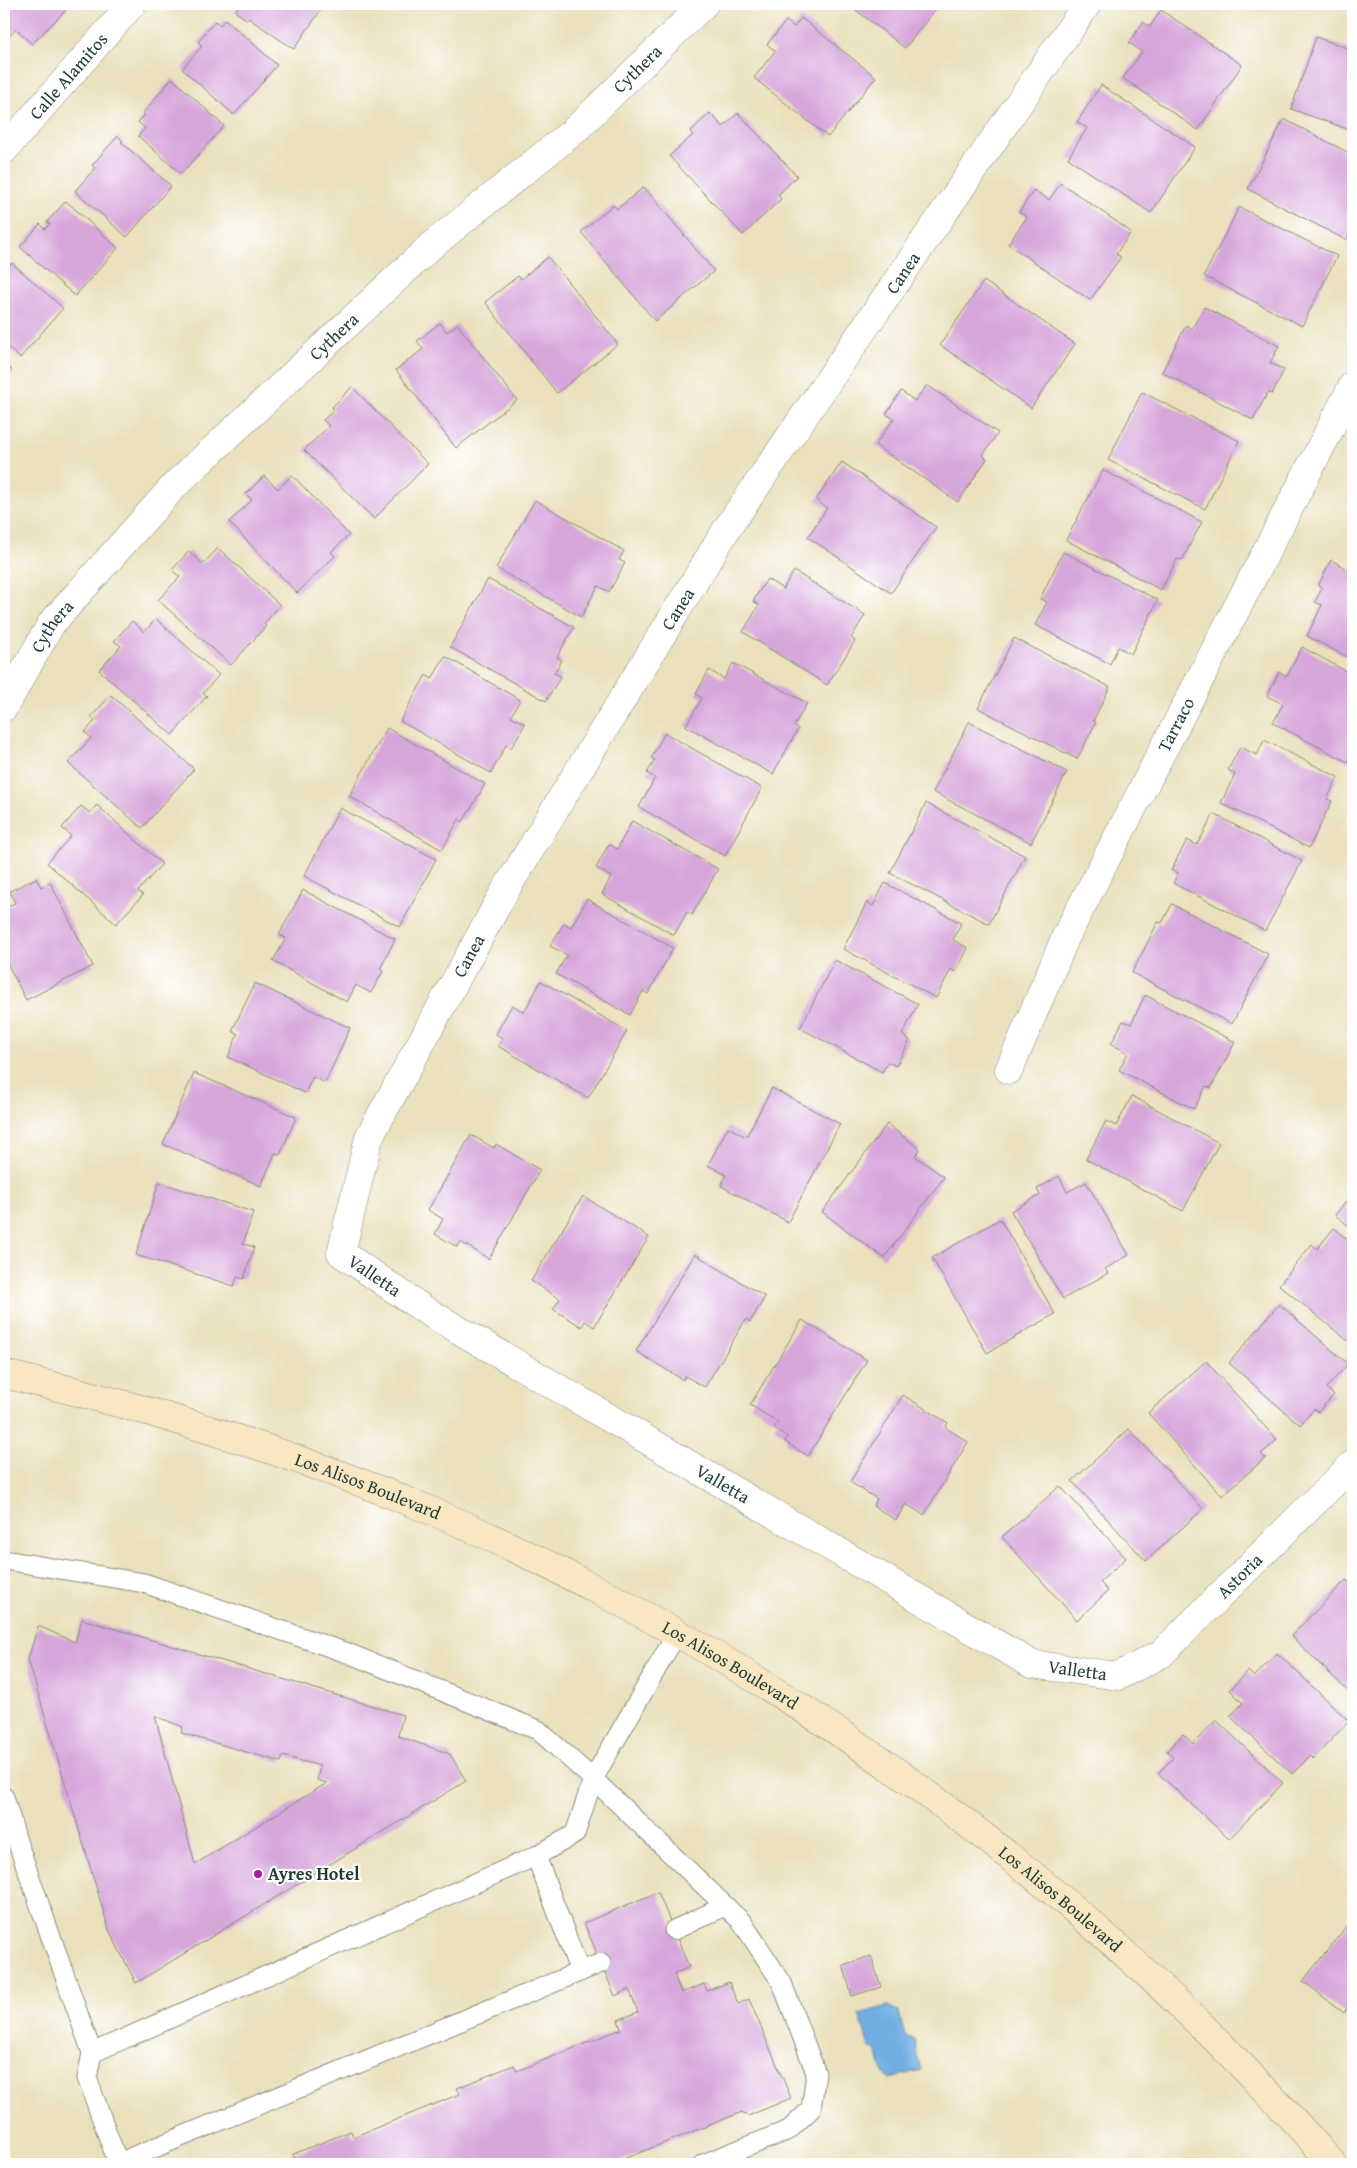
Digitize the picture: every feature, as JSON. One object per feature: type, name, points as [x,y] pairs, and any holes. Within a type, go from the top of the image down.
[{"type":"main road","name":"Los Alisos Boulevard","points":[[4,1374],[134,1408],[233,1438],[324,1469],[440,1515],[558,1570],[677,1633],[821,1719],[911,1780],[1010,1856],[1082,1916],[1158,1984],[1225,2048],[1333,2164]]},
{"type":"street","name":"Calle Alamitos","points":[[7,141],[132,4]]},
{"type":"street","name":"Cythera","points":[[4,707],[51,624],[174,486],[431,246],[575,130],[704,4]]},
{"type":"street","name":"Canea","points":[[341,1254],[369,1137],[506,889],[728,527],[1087,4]]},
{"type":"street","name":"Tarraco","points":[[1009,1070],[1066,936],[1353,385]]},
{"type":"street","name":"Valletta","points":[[341,1254],[428,1312],[1031,1664],[1118,1676]]},
{"type":"street","name":"Astoria","points":[[1118,1676],[1162,1654],[1353,1464]]},
{"type":"lane","points":[[4,1560],[144,1583],[350,1654],[538,1730],[593,1778],[742,1922],[782,1983],[816,2073],[811,2109],[789,2130],[703,2164]]},
{"type":"lane","points":[[92,2053],[536,1856],[575,1834],[593,1778],[677,1633]]},
{"type":"lane","points":[[4,1797],[16,1838],[92,2053],[87,2078],[118,2163],[601,1963]]},
{"type":"lane","points":[[536,1856],[580,1972]]},
{"type":"lane","points":[[674,1930],[725,1906]]},
{"type":"water","points":[[888,2006],[899,2012],[905,2036],[914,2040],[921,2070],[890,2078],[883,2073],[877,2051],[869,2047],[859,2014]]},
{"type":"building","points":[[4,4],[64,4],[68,8],[32,44],[16,29],[4,42]]},
{"type":"building","points":[[240,4],[325,4],[294,49],[235,11]]},
{"type":"building","points":[[848,4],[935,4],[938,6],[905,48]]},
{"type":"building","points":[[1161,10],[1242,65],[1198,130],[1123,78],[1142,52],[1129,43],[1143,22],[1150,27]]},
{"type":"building","points":[[801,18],[876,77],[828,137],[754,78],[775,51],[767,44],[786,21],[794,27]]},
{"type":"building","points":[[225,19],[277,65],[234,115],[182,69],[202,46],[198,42],[215,21],[220,25]]},
{"type":"building","points":[[1316,37],[1353,50],[1353,131],[1291,109]]},
{"type":"building","points":[[172,78],[224,126],[181,174],[138,136],[145,128],[138,122],[145,115],[143,113]]},
{"type":"building","points":[[1101,85],[1195,147],[1151,213],[1068,158],[1087,128],[1077,122]]},
{"type":"building","points":[[710,113],[723,127],[738,113],[797,176],[778,195],[781,199],[743,235],[669,156],[693,135],[690,132]]},
{"type":"building","points":[[1284,119],[1353,155],[1353,226],[1346,240],[1248,189]]},
{"type":"building","points":[[118,136],[123,141],[121,142],[171,186],[127,237],[75,191],[95,168],[92,165]]},
{"type":"building","points":[[1061,183],[1131,232],[1116,254],[1121,257],[1090,300],[1008,244],[1027,217],[1019,212],[1034,190],[1049,200]]},
{"type":"building","points":[[644,187],[714,271],[655,321],[581,232],[613,205],[617,209]]},
{"type":"building","points":[[66,201],[118,248],[75,296],[20,247],[40,224],[45,229],[50,224],[47,222]]},
{"type":"building","points":[[1239,207],[1337,256],[1302,326],[1204,276]]},
{"type":"building","points":[[548,257],[618,344],[557,393],[485,302],[518,276],[521,279]]},
{"type":"building","points":[[12,263],[63,308],[20,358],[4,344],[4,267],[7,269]]},
{"type":"building","points":[[984,281],[1075,344],[1031,408],[940,345]]},
{"type":"building","points":[[1204,307],[1279,346],[1270,363],[1284,370],[1272,394],[1268,392],[1253,420],[1162,372],[1186,325],[1192,329]]},
{"type":"building","points":[[440,323],[447,332],[457,324],[517,400],[456,448],[396,370],[423,349],[417,341]]},
{"type":"building","points":[[4,363],[12,370],[4,379]]},
{"type":"building","points":[[927,385],[998,433],[983,455],[987,459],[958,502],[875,445],[894,419],[886,414],[901,391],[915,401]]},
{"type":"building","points":[[352,387],[428,464],[374,519],[304,450],[329,426],[323,420],[334,410],[332,407]]},
{"type":"building","points":[[1142,392],[1239,441],[1205,509],[1108,460]]},
{"type":"building","points":[[842,462],[936,527],[891,593],[808,537],[827,508],[816,500]]},
{"type":"building","points":[[1103,470],[1202,522],[1182,560],[1177,559],[1161,590],[1066,540]]},
{"type":"building","points":[[292,475],[349,535],[331,552],[335,556],[297,593],[229,522],[252,500],[246,494],[264,476],[278,489]]},
{"type":"building","points":[[535,500],[624,551],[619,560],[625,563],[609,592],[598,586],[581,617],[496,568]]},
{"type":"building","points":[[218,548],[280,605],[264,624],[266,626],[231,665],[158,600],[180,577],[172,570],[189,551],[203,564]]},
{"type":"building","points":[[1063,552],[1158,600],[1131,654],[1118,647],[1110,664],[1035,625],[1047,602],[1040,599]]},
{"type":"building","points":[[1331,560],[1353,572],[1353,660],[1307,636],[1322,605],[1315,602],[1322,588],[1318,586]]},
{"type":"building","points":[[794,571],[865,615],[851,638],[855,641],[827,685],[743,632],[759,605],[753,601],[767,579],[783,589]]},
{"type":"building","points":[[488,579],[574,627],[557,657],[562,660],[554,673],[561,676],[546,701],[450,647]]},
{"type":"building","points":[[156,619],[219,675],[203,693],[207,696],[172,735],[99,670],[121,646],[114,641],[132,621],[144,632]]},
{"type":"building","points":[[1014,638],[1110,687],[1093,721],[1096,722],[1077,759],[978,708]]},
{"type":"building","points":[[1302,647],[1353,675],[1353,752],[1348,762],[1273,723],[1283,704],[1267,696],[1279,672],[1287,676]]},
{"type":"building","points":[[445,656],[520,700],[511,716],[525,724],[511,748],[506,745],[491,773],[400,721],[426,675],[432,679]]},
{"type":"building","points":[[733,663],[807,703],[794,726],[798,729],[773,774],[686,726],[702,698],[696,694],[709,670],[724,679]]},
{"type":"building","points":[[111,695],[194,769],[142,828],[68,763],[91,738],[85,732],[95,721],[91,717]]},
{"type":"building","points":[[969,722],[1067,772],[1031,843],[933,792]]},
{"type":"building","points":[[387,728],[485,784],[463,822],[459,819],[442,850],[349,796]]},
{"type":"building","points":[[665,733],[762,788],[725,856],[639,807],[655,778],[647,773],[655,760],[651,758]]},
{"type":"building","points":[[1264,740],[1338,777],[1327,799],[1332,801],[1309,848],[1221,803],[1235,774],[1228,770],[1240,747],[1257,755]]},
{"type":"building","points":[[926,803],[1025,856],[989,924],[890,873]]},
{"type":"building","points":[[97,805],[162,864],[138,891],[143,895],[116,924],[47,863],[71,836],[62,828],[81,806],[90,813]]},
{"type":"building","points":[[340,808],[436,859],[400,927],[304,876]]},
{"type":"building","points":[[1214,814],[1302,861],[1265,931],[1173,883],[1178,873],[1171,870],[1187,840],[1197,845]]},
{"type":"building","points":[[632,821],[718,869],[692,915],[687,912],[674,935],[602,894],[611,877],[596,868],[609,844],[617,849]]},
{"type":"building","points":[[36,878],[41,887],[50,882],[93,966],[26,1000],[4,957],[4,908],[15,903],[10,891]]},
{"type":"building","points":[[885,883],[961,923],[953,940],[968,948],[956,972],[951,969],[936,998],[843,949],[867,902],[873,906]]},
{"type":"building","points":[[303,890],[395,939],[380,969],[383,971],[371,993],[356,985],[347,1002],[273,961],[286,938],[279,935]]},
{"type":"building","points":[[587,899],[673,948],[648,994],[643,991],[630,1015],[556,974],[567,955],[550,946],[564,923],[571,927]]},
{"type":"building","points":[[1172,904],[1268,954],[1232,1024],[1132,973],[1158,922],[1162,923]]},
{"type":"building","points":[[835,960],[918,1004],[902,1035],[910,1040],[896,1066],[888,1062],[882,1072],[800,1028]]},
{"type":"building","points":[[541,981],[627,1031],[588,1098],[498,1046],[503,1038],[496,1034],[512,1005],[524,1012]]},
{"type":"building","points":[[255,983],[350,1028],[325,1083],[313,1077],[305,1093],[228,1057],[238,1034],[232,1031]]},
{"type":"building","points":[[1145,995],[1235,1042],[1211,1088],[1206,1086],[1194,1109],[1119,1070],[1128,1053],[1111,1044],[1123,1021],[1131,1024]]},
{"type":"building","points":[[194,1073],[296,1117],[280,1155],[275,1153],[261,1186],[163,1144]]},
{"type":"building","points":[[772,1088],[840,1124],[788,1222],[721,1186],[726,1175],[708,1165],[728,1127],[746,1137]]},
{"type":"building","points":[[1132,1096],[1219,1143],[1183,1211],[1086,1159],[1106,1121],[1116,1126]]},
{"type":"building","points":[[887,1124],[920,1149],[915,1156],[944,1177],[884,1258],[822,1212]]},
{"type":"building","points":[[471,1135],[494,1148],[496,1144],[540,1170],[489,1259],[461,1242],[457,1247],[435,1234],[443,1219],[428,1210]]},
{"type":"building","points":[[1059,1176],[1067,1192],[1086,1182],[1129,1255],[1105,1269],[1108,1273],[1063,1299],[1011,1211],[1040,1195],[1037,1189]]},
{"type":"building","points":[[159,1182],[253,1212],[243,1244],[254,1247],[244,1279],[237,1277],[234,1286],[136,1255]]},
{"type":"building","points":[[1353,1193],[1353,1229],[1335,1215]]},
{"type":"building","points":[[583,1196],[649,1237],[594,1327],[585,1321],[582,1327],[553,1309],[560,1299],[531,1281]]},
{"type":"building","points":[[1000,1219],[1055,1314],[987,1353],[932,1258]]},
{"type":"building","points":[[1334,1228],[1353,1244],[1353,1345],[1279,1285],[1312,1244],[1317,1249]]},
{"type":"building","points":[[695,1254],[765,1297],[750,1322],[746,1319],[705,1387],[685,1376],[683,1380],[636,1351]]},
{"type":"building","points":[[1279,1304],[1348,1364],[1326,1388],[1334,1395],[1318,1412],[1314,1409],[1300,1425],[1229,1363]]},
{"type":"building","points":[[802,1320],[867,1360],[808,1456],[785,1442],[787,1437],[774,1428],[778,1422],[750,1405]]},
{"type":"building","points":[[1206,1361],[1277,1440],[1261,1454],[1265,1458],[1222,1496],[1148,1413]]},
{"type":"building","points":[[903,1395],[948,1423],[945,1427],[968,1442],[924,1515],[906,1504],[896,1520],[873,1506],[877,1499],[850,1482]]},
{"type":"building","points":[[1129,1429],[1203,1509],[1146,1561],[1072,1481]]},
{"type":"building","points":[[1060,1486],[1126,1558],[1100,1582],[1108,1591],[1077,1620],[1002,1537]]},
{"type":"building","points":[[1346,1580],[1353,1586],[1353,1696],[1291,1636]]},
{"type":"building","points":[[82,1619],[403,1715],[398,1736],[450,1754],[466,1781],[136,1983],[109,1930],[28,1659],[38,1626],[75,1642]],"holes":[[[155,1716],[183,1727],[181,1733],[281,1762],[283,1756],[320,1766],[317,1780],[327,1783],[195,1864]]]},
{"type":"building","points":[[1277,1653],[1349,1721],[1313,1759],[1310,1756],[1292,1774],[1230,1716],[1243,1703],[1230,1690],[1248,1671],[1254,1677]]},
{"type":"building","points":[[1216,1720],[1283,1783],[1229,1839],[1158,1773],[1173,1758],[1167,1751],[1183,1734],[1193,1744]]},
{"type":"building","points":[[658,1892],[689,1967],[674,1974],[681,1993],[704,1984],[707,1991],[729,1982],[738,2004],[749,1999],[791,2098],[748,2116],[742,2112],[611,2164],[285,2164],[295,2160],[293,2154],[351,2131],[353,2137],[460,2094],[457,2088],[514,2065],[517,2071],[621,2029],[618,2020],[638,2012],[629,1989],[615,1996],[584,1923]]},
{"type":"building","points":[[1352,1919],[1353,2013],[1347,2008],[1344,2013],[1303,1981]]},
{"type":"building","points":[[871,1956],[881,1987],[852,1996],[843,1965]]},
{"type":"place","name":"Ayres Hotel","points":[[258,1874]]}]
